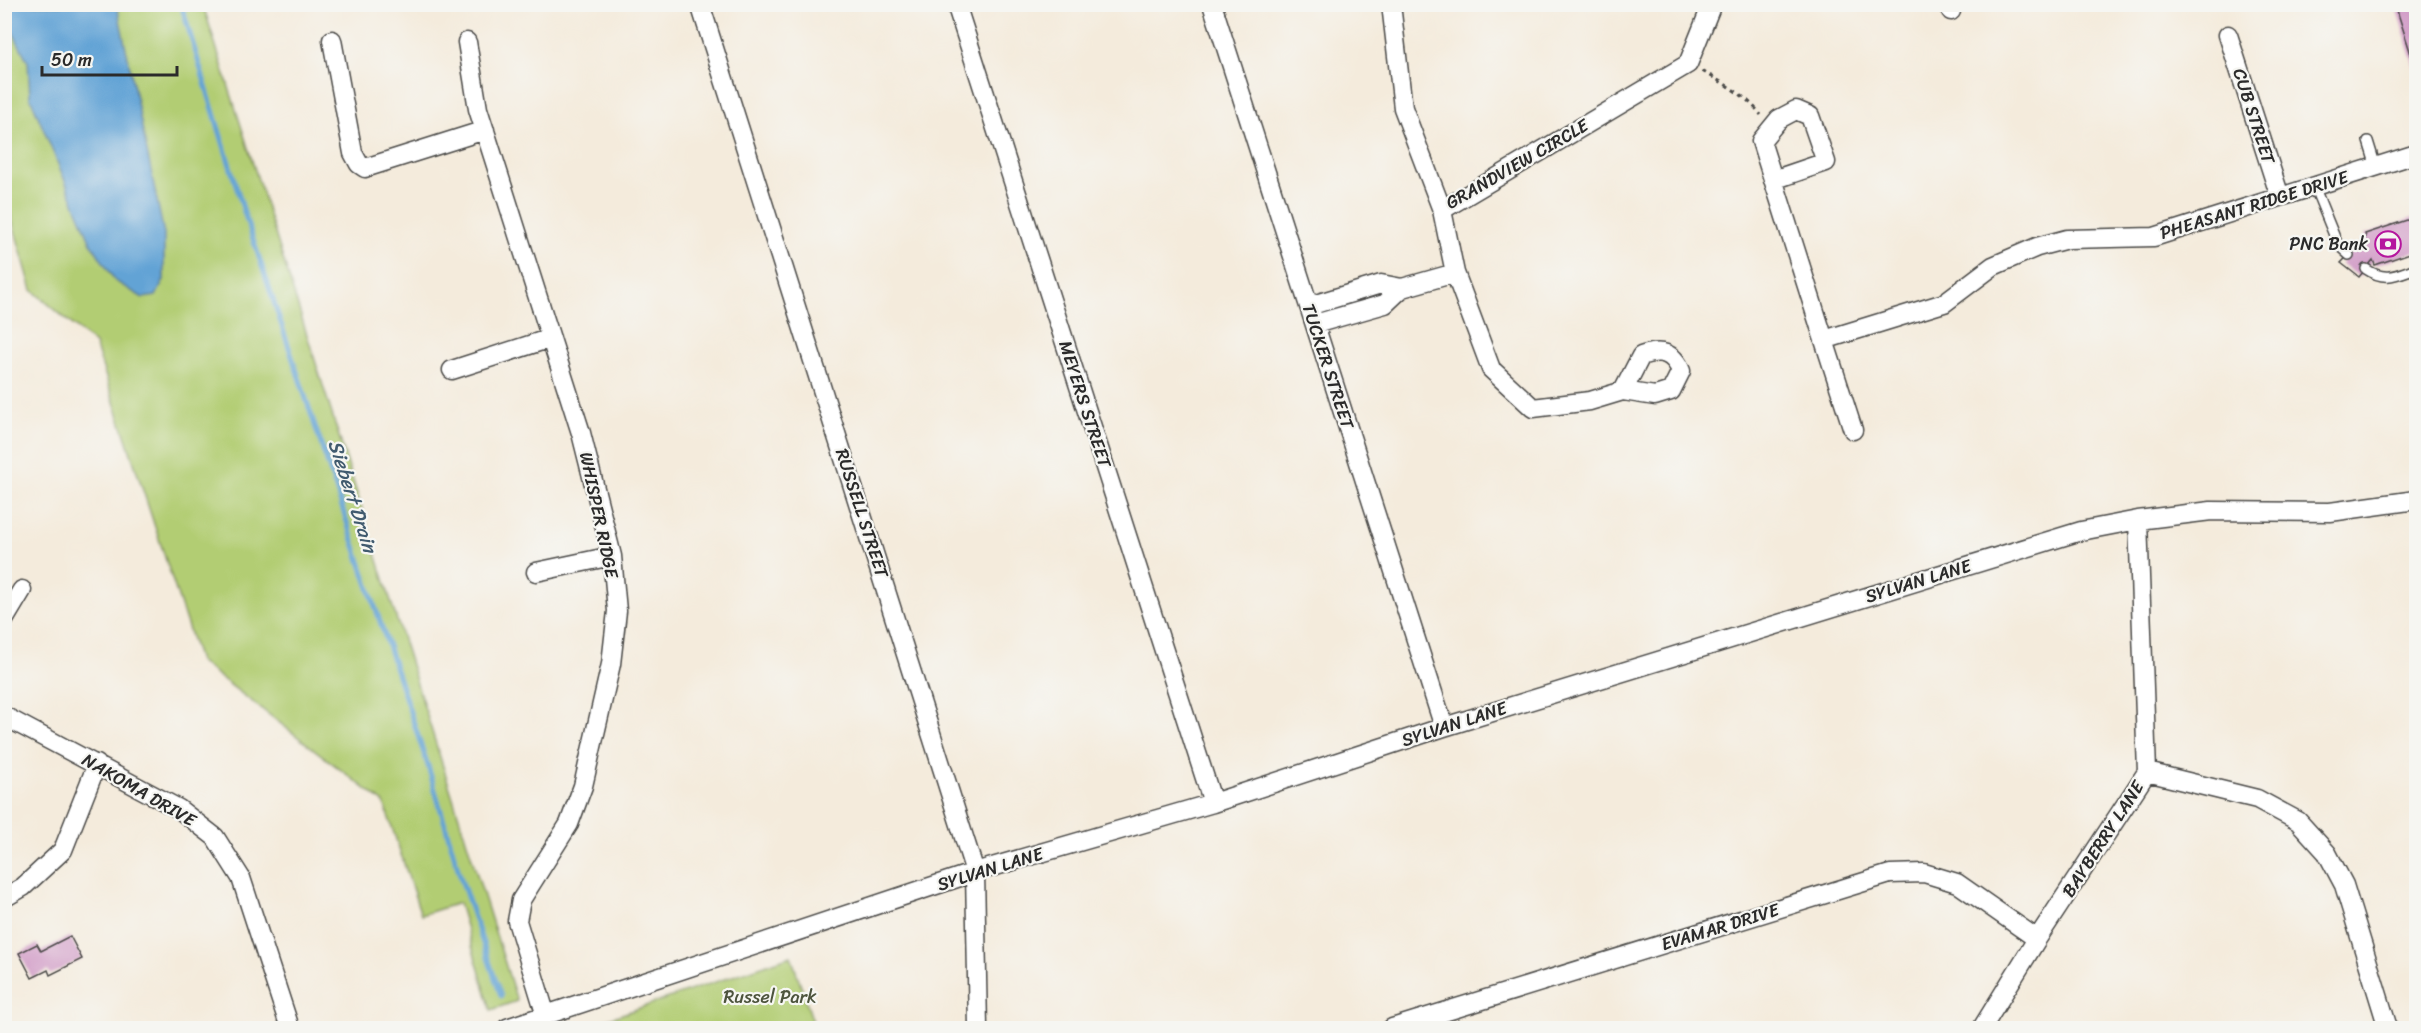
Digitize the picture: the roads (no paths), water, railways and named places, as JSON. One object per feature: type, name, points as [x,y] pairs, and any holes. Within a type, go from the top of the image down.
[{"type":"street","name":"RUSSELL STREET","points":[[700,4],[975,872],[978,1029]]},
{"type":"street","name":"MEYERS STREET","points":[[956,4],[1213,803]]},
{"type":"street","name":"TUCKER STREET","points":[[1212,4],[1444,727]]},
{"type":"street","name":"GRANDVIEW CIRCLE","points":[[1391,4],[1403,108],[1442,210],[1688,64],[1712,4]]},
{"type":"street","name":"CUB STREET","points":[[2228,35],[2280,197]]},
{"type":"street","points":[[332,40],[353,153],[365,168],[485,130]]},
{"type":"street","name":"WHISPER RIDGE","points":[[467,42],[472,80],[485,130],[581,433],[612,556],[617,611],[611,664],[590,758],[569,824],[521,900],[517,921],[546,1016]]},
{"type":"street","points":[[1773,180],[1826,162],[1810,116],[1796,110],[1779,119],[1761,141],[1773,180],[1853,430]]},
{"type":"street","name":"PHEASANT RIDGE DRIVE","points":[[1824,340],[1944,303],[1993,266],[2037,247],[2067,239],[2154,237],[2416,154]]},
{"type":"street","points":[[1442,210],[1455,273],[1491,369],[1533,408],[1590,401],[1623,391]]},
{"type":"street","points":[[1309,306],[1381,284],[1402,288],[1455,273]]},
{"type":"street","points":[[1315,324],[1385,304],[1402,288]]},
{"type":"street","points":[[452,370],[551,338]]},
{"type":"street","name":"SYLVAN LANE","points":[[507,1029],[975,872],[1213,803],[1444,727],[2080,531],[2138,520],[2211,511],[2330,512],[2416,500]]},
{"type":"street","name":"BAYBERRY LANE","points":[[1982,1029],[2037,939],[2147,772],[2138,520]]},
{"type":"street","points":[[536,572],[612,556]]},
{"type":"street","points":[[4,620],[22,590]]},
{"type":"street","name":"NAKOMA DRIVE","points":[[4,716],[179,809],[215,837],[241,878],[290,1029]]},
{"type":"street","points":[[4,898],[23,887],[63,850],[97,764]]},
{"type":"street","points":[[2147,772],[2257,799],[2298,821],[2327,853],[2344,885],[2388,1029]]},
{"type":"street","name":"EVAMAR DRIVE","points":[[1392,1029],[1890,874],[1924,873],[1957,884],[2037,939]]},
{"type":"lane","points":[[2368,141],[2376,167]]},
{"type":"lane","points":[[2314,186],[2338,245],[2349,255]]},
{"type":"lane","points":[[2366,269],[2377,277],[2384,277],[2416,268]]},
{"type":"water","points":[[4,5],[117,5],[164,234],[164,280],[156,296],[143,298],[115,281],[91,243],[30,97],[28,62],[5,17]]},
{"type":"waterway","name":"Siebert Drain","points":[[181,4],[244,212],[428,766],[461,879],[501,996]]},
{"type":"place","name":"PNC Bank","points":[[2388,244]]},
{"type":"park label","name":"Russel Park","points":[[770,997]]}]
